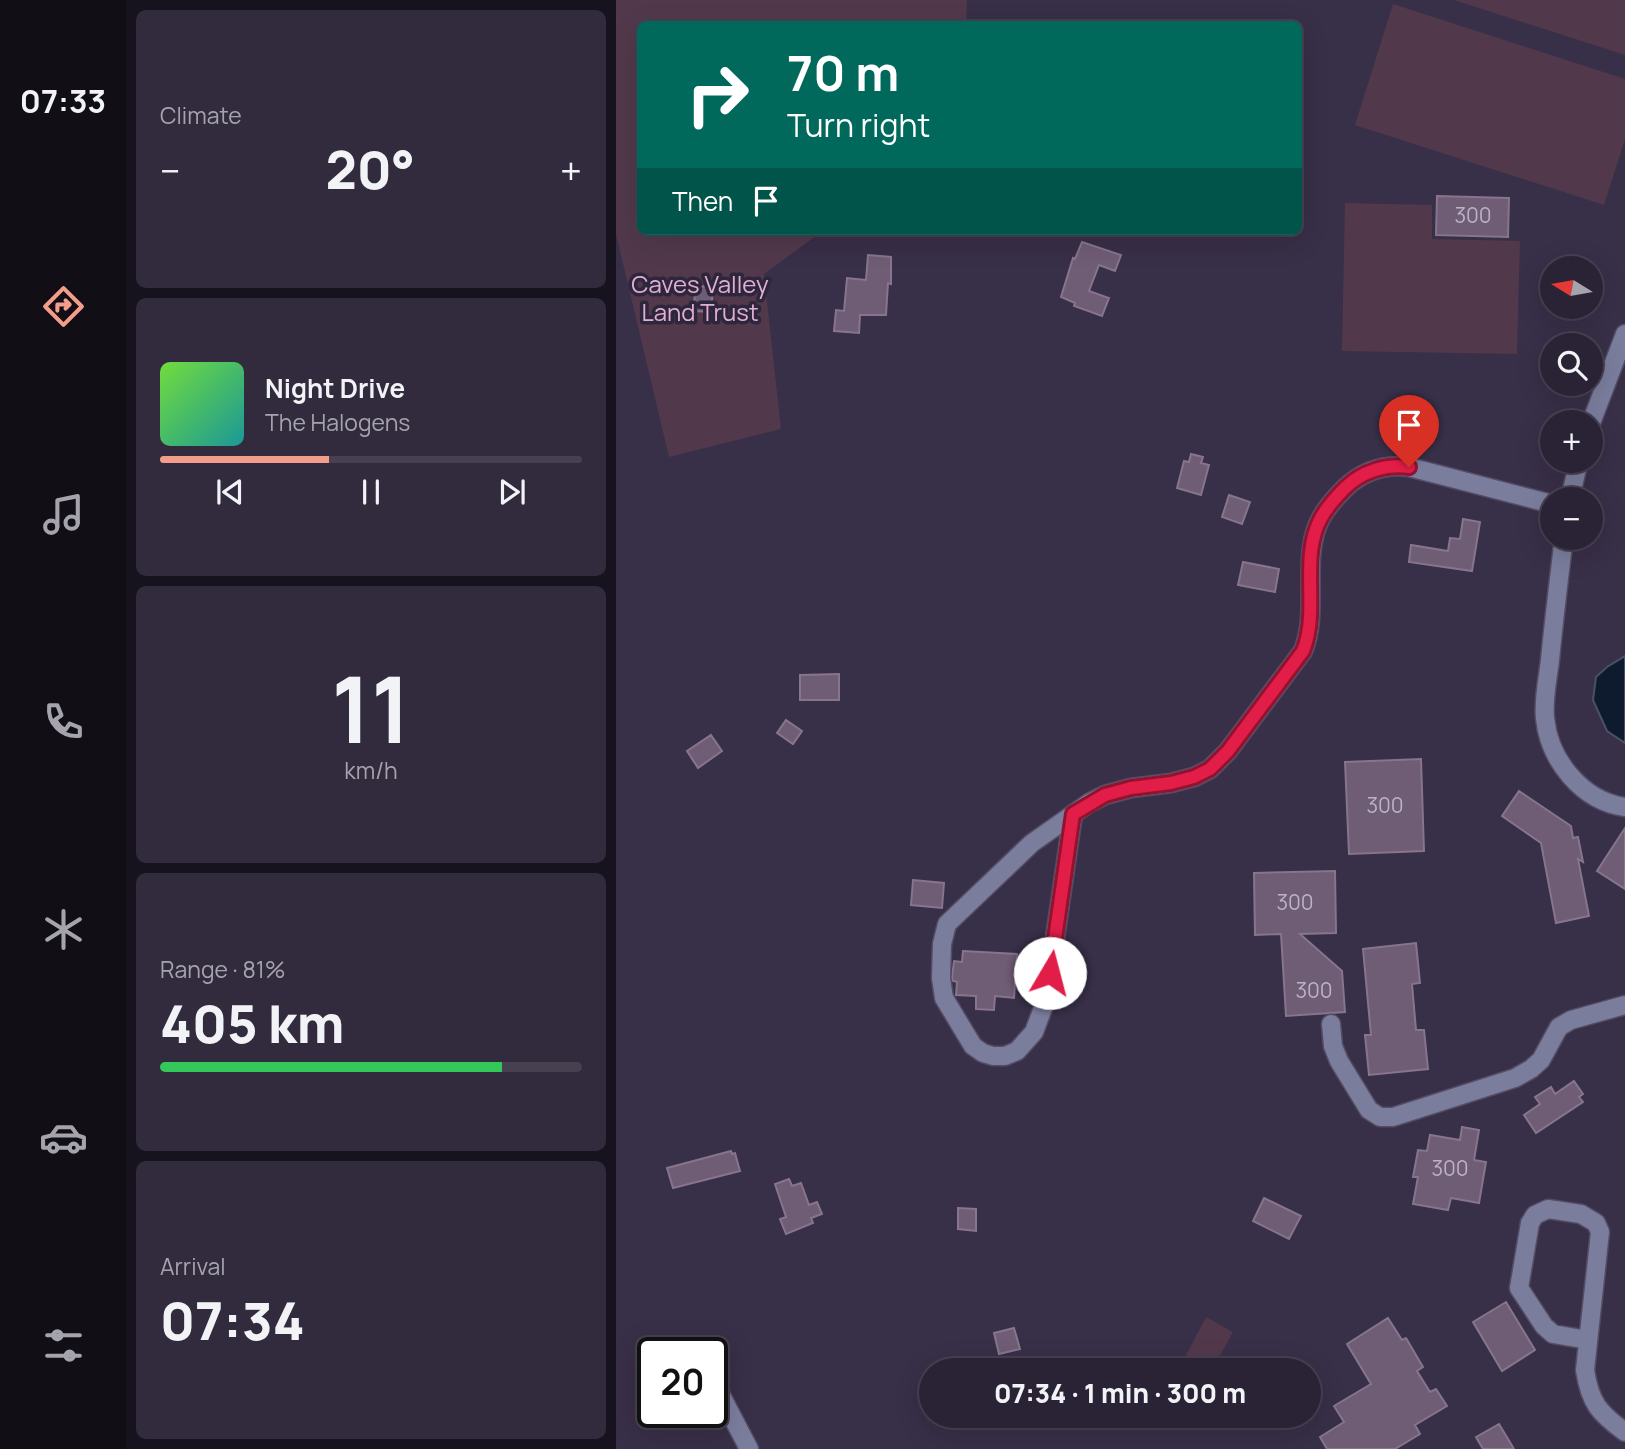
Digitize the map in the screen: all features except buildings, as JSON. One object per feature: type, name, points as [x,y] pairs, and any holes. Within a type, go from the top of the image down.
[{"type":"street","points":[[1596,410],[1625,334]]},
{"type":"street","points":[[1073,814],[1046,1000],[1041,1017],[1034,1032],[1017,1051],[1005,1056],[983,1053],[973,1046],[944,998],[941,978],[942,944],[947,924],[1032,843],[1073,814],[1105,795],[1194,777],[1210,769],[1228,751],[1303,651],[1309,636],[1313,546],[1320,519],[1349,484],[1366,473],[1391,465],[1409,467],[1540,500]]},
{"type":"street","points":[[1563,550],[1545,718],[1556,757],[1567,773],[1595,797],[1625,807]]},
{"type":"street","points":[[1331,1024],[1333,1045],[1339,1061],[1369,1110],[1380,1117],[1393,1117],[1515,1078],[1541,1060],[1559,1027],[1571,1020],[1625,1005]]},
{"type":"street","points":[[1588,1340],[1553,1334],[1544,1326],[1519,1287],[1530,1223],[1541,1210],[1581,1214],[1597,1223],[1600,1232],[1585,1370],[1594,1404],[1607,1419],[1625,1432]]},
{"type":"street","points":[[728,1409],[749,1449]]},
{"type":"green space","name":"Caves Valley Land Trust","points":[[616,0],[967,0],[966,21],[637,21],[637,235],[817,235],[764,274],[781,429],[669,457],[616,234]]},
{"type":"green space","points":[[1454,0],[1625,0],[1625,55]]},
{"type":"green space","points":[[1393,4],[1625,79],[1625,139],[1604,205],[1355,125]]},
{"type":"green space","points":[[1345,203],[1432,205],[1432,239],[1520,241],[1517,354],[1342,351]]},
{"type":"green space","points":[[1206,1317],[1233,1332],[1219,1358],[1185,1358]]},
{"type":"water","points":[[1625,656],[1625,743],[1607,731],[1593,700],[1596,677]]},
{"type":"route","points":[[1050,973],[1073,814],[1105,795],[1194,777],[1210,769],[1228,751],[1303,651],[1309,636],[1313,546],[1320,519],[1349,484],[1366,473],[1391,465],[1409,467]]}]
